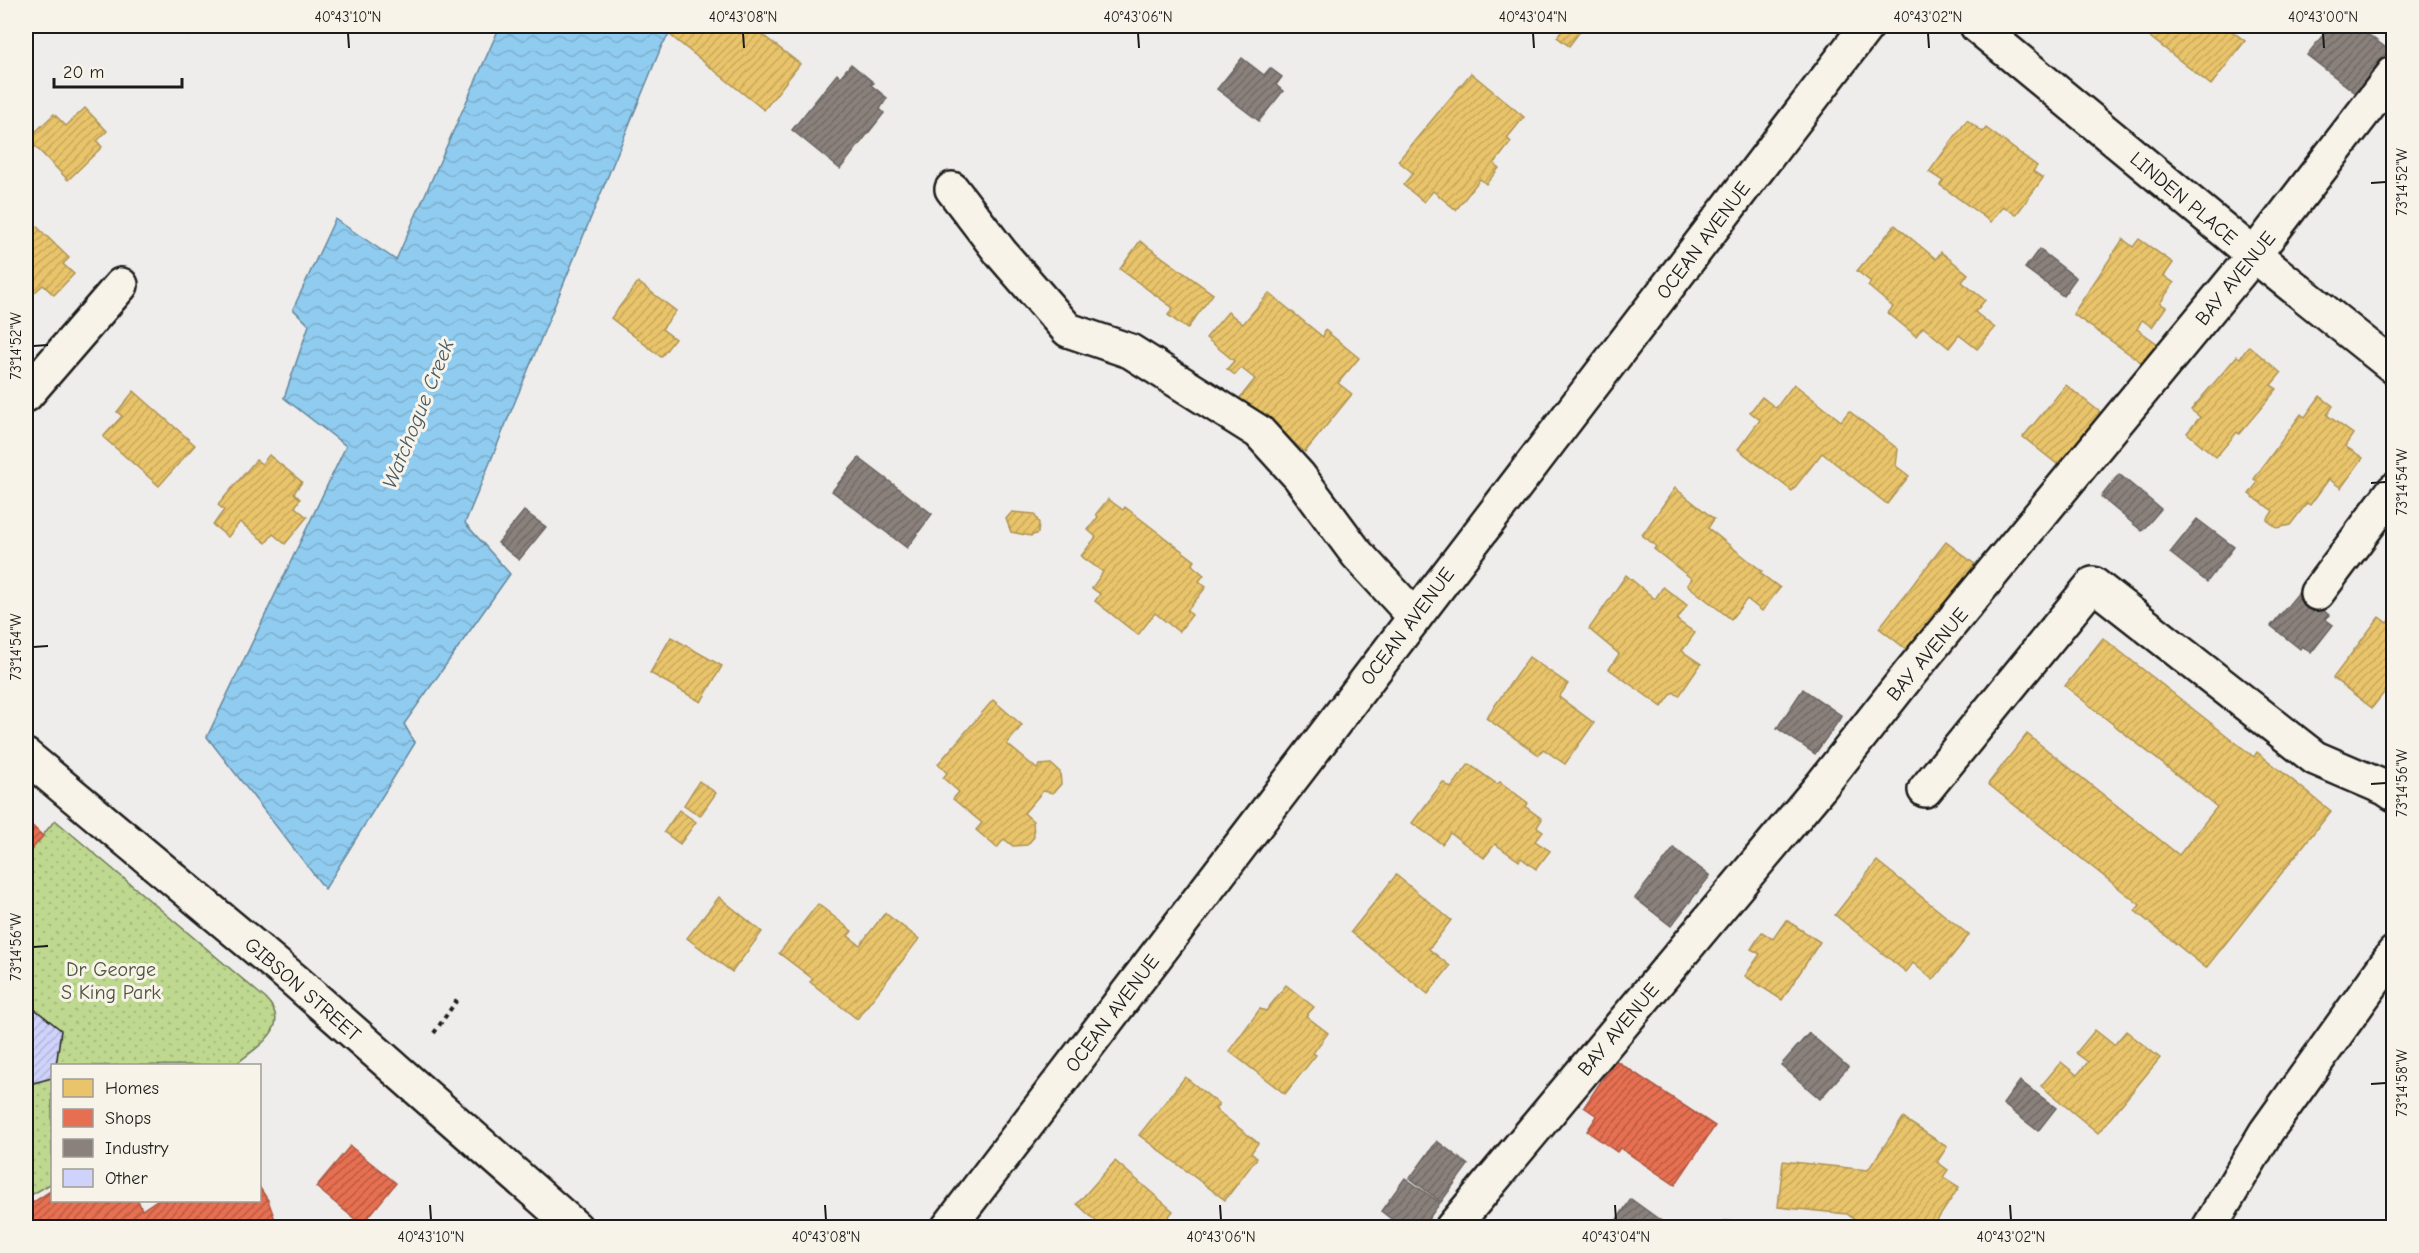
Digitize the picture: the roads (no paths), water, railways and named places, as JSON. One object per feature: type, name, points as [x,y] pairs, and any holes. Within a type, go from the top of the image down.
[{"type":"street","name":"OCEAN AVENUE","points":[[948,1227],[1867,26]]},
{"type":"street","name":"LINDEN PLACE","points":[[1977,26],[2254,255],[2394,367]]},
{"type":"street","name":"BAY AVENUE","points":[[1452,1227],[1813,795],[1910,673],[2254,255],[2394,73]]},
{"type":"street","points":[[952,189],[1001,253],[1068,330],[1130,351],[1259,432],[1299,476],[1357,554],[1415,616]]},
{"type":"street","points":[[26,393],[121,285]]},
{"type":"street","points":[[2317,593],[2394,489]]},
{"type":"street","points":[[1925,790],[2092,584],[2315,758],[2394,794]]},
{"type":"street","name":"GIBSON STREET","points":[[26,756],[293,979],[576,1227]]},
{"type":"street","points":[[2209,1227],[2266,1132],[2394,953]]},
{"type":"water","name":"Watchogue Creek","points":[[500,26],[675,26],[662,45],[465,523],[510,574],[404,724],[415,743],[325,889],[207,737],[346,446],[284,398],[309,325],[293,309],[335,219],[396,260]]},
{"type":"park label","name":"Dr George S King Park","points":[[111,980]]}]
